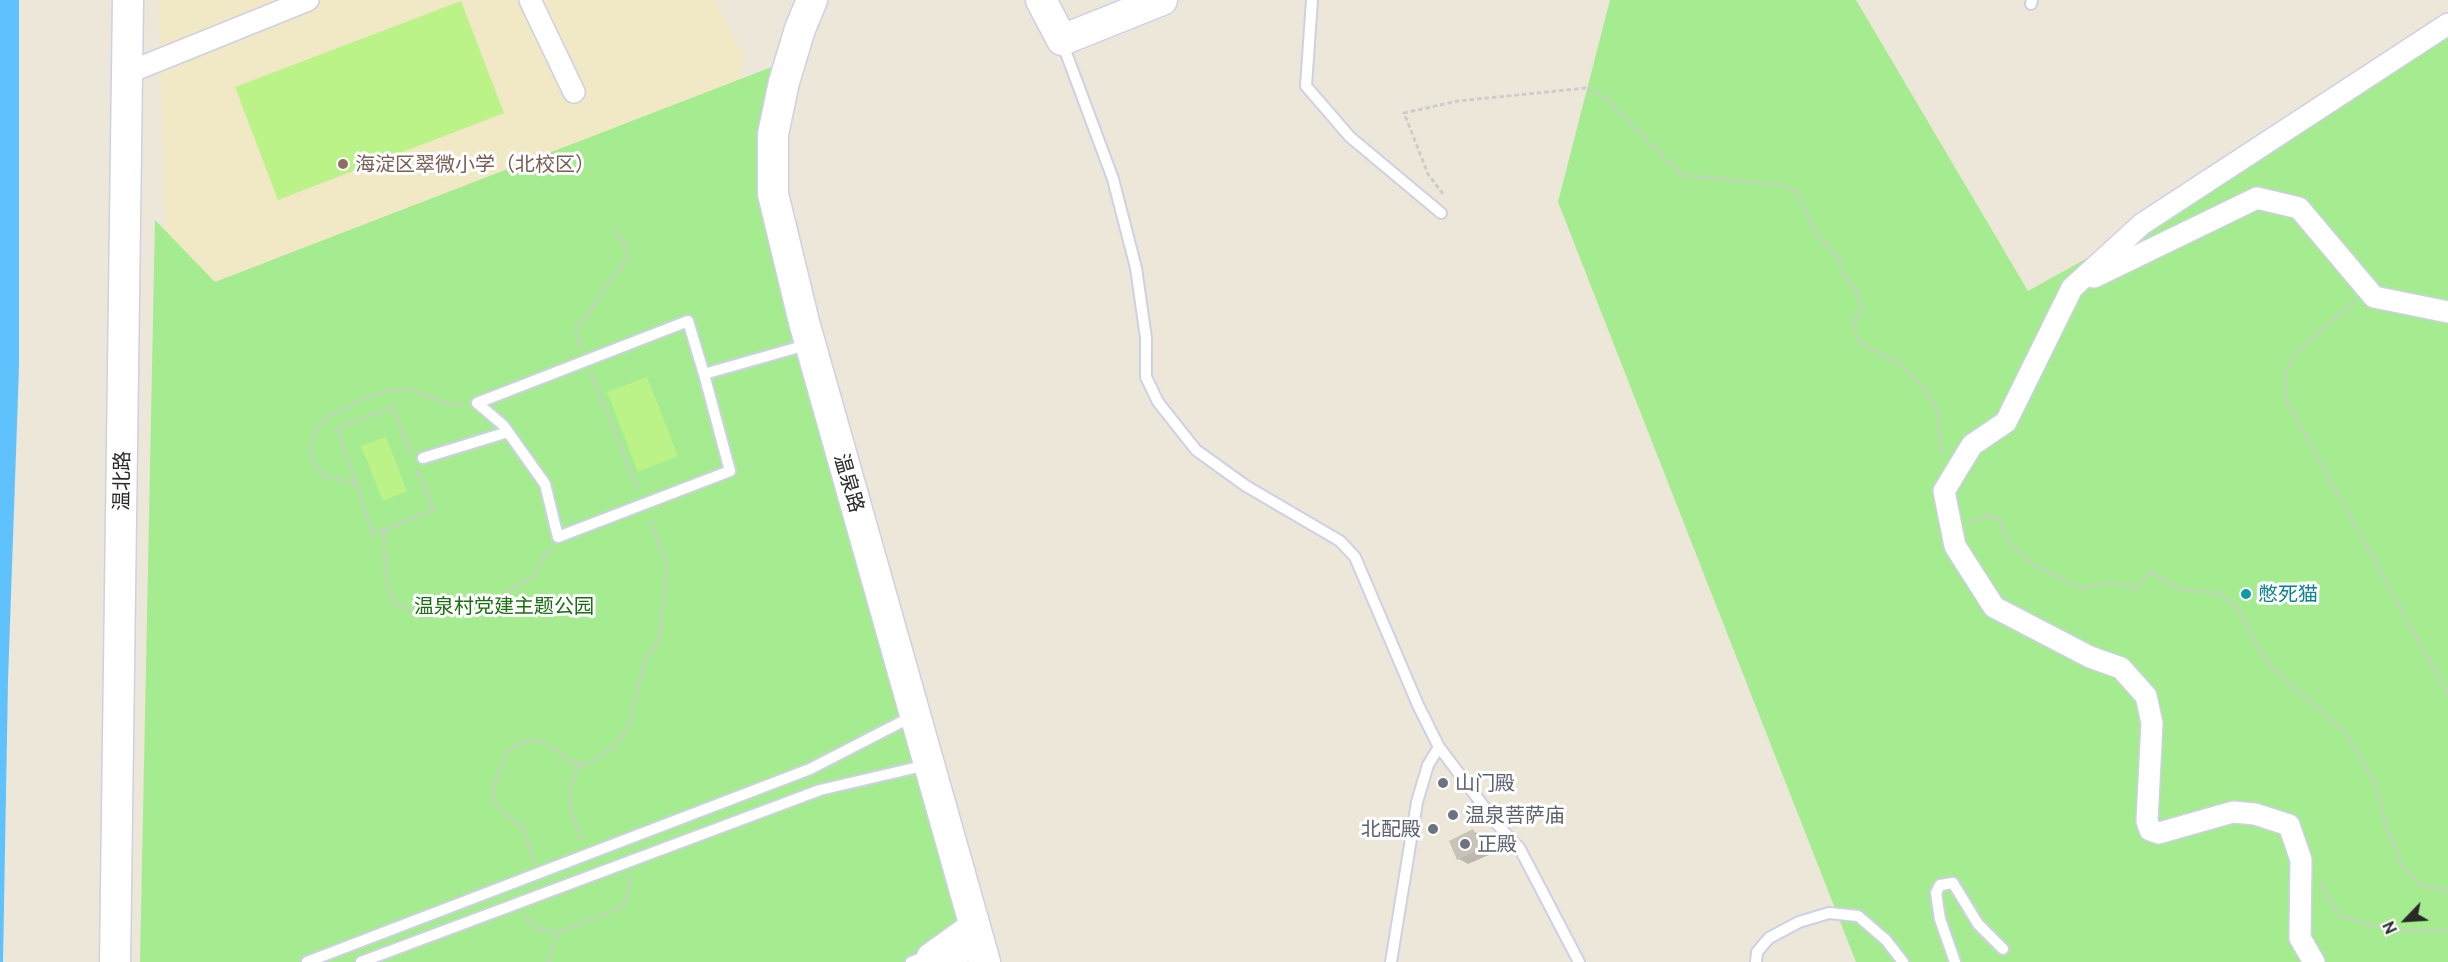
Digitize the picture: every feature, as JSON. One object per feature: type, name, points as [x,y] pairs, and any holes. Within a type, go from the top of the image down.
[{"type":"main road","name":"温北路","points":[[115,962],[128,0]]},
{"type":"main road","name":"温泉路","points":[[812,0],[800,29],[784,82],[773,135],[773,194],[810,344],[980,945]]},
{"type":"main road","points":[[1041,0],[1062,40],[1162,0]]},
{"type":"street","points":[[127,73],[308,0]]},
{"type":"street","points":[[530,0],[574,92]]},
{"type":"street","points":[[2314,962],[2300,938],[2301,860],[2289,825],[2255,814],[2233,812],[2158,833],[2150,830],[2147,821],[2152,723],[2145,696],[2121,668],[2090,657],[1994,607],[1954,546],[1944,491],[1972,445],[2006,422],[2072,288],[2142,224],[2448,24]]},
{"type":"street","points":[[2072,288],[2257,198],[2299,208],[2374,297],[2448,312]]},
{"type":"street","points":[[919,959],[980,945]]},
{"type":"lane","points":[[1312,0],[1306,86],[1350,137],[1441,213]]},
{"type":"lane","points":[[1062,40],[1113,179],[1136,268],[1146,338],[1146,377],[1158,402],[1196,450],[1246,486],[1340,541],[1355,557],[1438,747],[1497,824],[1520,849],[1579,962]]},
{"type":"lane","points":[[688,321],[705,374],[730,471],[558,537],[544,484],[508,432],[477,404],[688,321]]},
{"type":"lane","points":[[705,374],[810,344]]},
{"type":"lane","points":[[418,458],[508,432]]},
{"type":"lane","points":[[307,962],[810,769],[914,716]]},
{"type":"lane","points":[[1390,962],[1417,802],[1428,765],[1438,747]]},
{"type":"lane","points":[[361,962],[820,790],[928,765]]},
{"type":"lane","points":[[626,841],[634,861]]},
{"type":"lane","points":[[1955,962],[1940,919],[1936,893],[1940,885],[1953,883],[1978,924],[2003,949]]},
{"type":"lane","points":[[507,885],[514,905]]},
{"type":"lane","points":[[1756,962],[1757,952],[1769,938],[1799,922],[1829,914],[1858,916],[1886,940],[1903,962]]},
{"type":"path","points":[[1441,213],[1454,208],[1428,174],[1404,113],[1458,101],[1587,88],[1602,95],[1681,175],[1782,185],[1798,193],[1815,232],[1839,258],[1843,275],[1858,292],[1862,310],[1853,323],[1860,343],[1900,364],[1920,384],[1938,410],[1944,491]]},
{"type":"path","points":[[538,873],[523,826],[506,815],[495,803],[492,789],[508,751],[522,742],[537,740],[553,748],[573,763],[587,765],[608,751],[627,731],[646,657],[659,642],[667,564],[586,361],[576,330],[628,257],[625,244],[614,230]]},
{"type":"path","points":[[2368,290],[2295,353],[2284,376],[2287,402],[2448,694]]},
{"type":"path","points":[[355,482],[325,477],[313,462],[311,447],[316,430],[328,417],[366,397],[392,390],[407,389],[445,403],[477,404]]},
{"type":"path","points":[[417,469],[433,510],[373,534],[337,428],[392,407],[418,458]]},
{"type":"path","points":[[1951,529],[1988,515],[1999,519],[2008,542],[2034,565],[2081,588],[2111,584],[2136,588],[2151,571],[2164,581],[2184,590],[2218,593],[2236,606],[2270,666],[2343,730],[2374,781],[2388,831],[2403,868],[2419,884],[2448,891]]},
{"type":"path","points":[[384,530],[386,582],[395,603],[416,613],[488,603],[531,578],[558,537]]},
{"type":"path","points":[[579,764],[572,785],[570,808],[588,855]]},
{"type":"path","points":[[514,905],[537,929],[557,933],[620,908],[627,900],[634,861]]},
{"type":"path","points":[[2320,881],[2338,915],[2392,931],[2448,930]]},
{"type":"path","points":[[548,962],[557,933]]},
{"type":"shaded area","name":"海淀区翠微小学（北校区）","points":[[159,0],[715,0],[744,57],[741,80],[215,282],[165,230]]},
{"type":"green space","points":[[1610,0],[1856,0],[2028,291],[2197,197],[2448,35],[2448,962],[1856,962],[1558,202]]},
{"type":"green space","points":[[461,1],[504,113],[278,200],[235,87]]},
{"type":"green space","name":"温泉村党建主题公园","points":[[782,63],[765,132],[970,962],[140,962],[155,220],[215,282]]},
{"type":"green space","points":[[647,377],[678,456],[638,472],[607,392]]},
{"type":"green space","points":[[386,437],[407,491],[383,501],[361,446]]},
{"type":"water","points":[[0,0],[19,0],[19,367],[8,680],[3,962],[0,962]]},
{"type":"building","name":"正殿","points":[[1473,829],[1482,848],[1457,860],[1449,841]]},
{"type":"place","name":"海淀区翠微小学（北校区）","points":[[343,164]]},
{"type":"place","name":"憋死猫","points":[[2246,594]]},
{"type":"place","name":"山门殿","points":[[1443,783]]},
{"type":"place","name":"温泉菩萨庙","points":[[1453,815]]},
{"type":"place","name":"北配殿","points":[[1433,829]]},
{"type":"place","name":"正殿","points":[[1465,844]]}]
